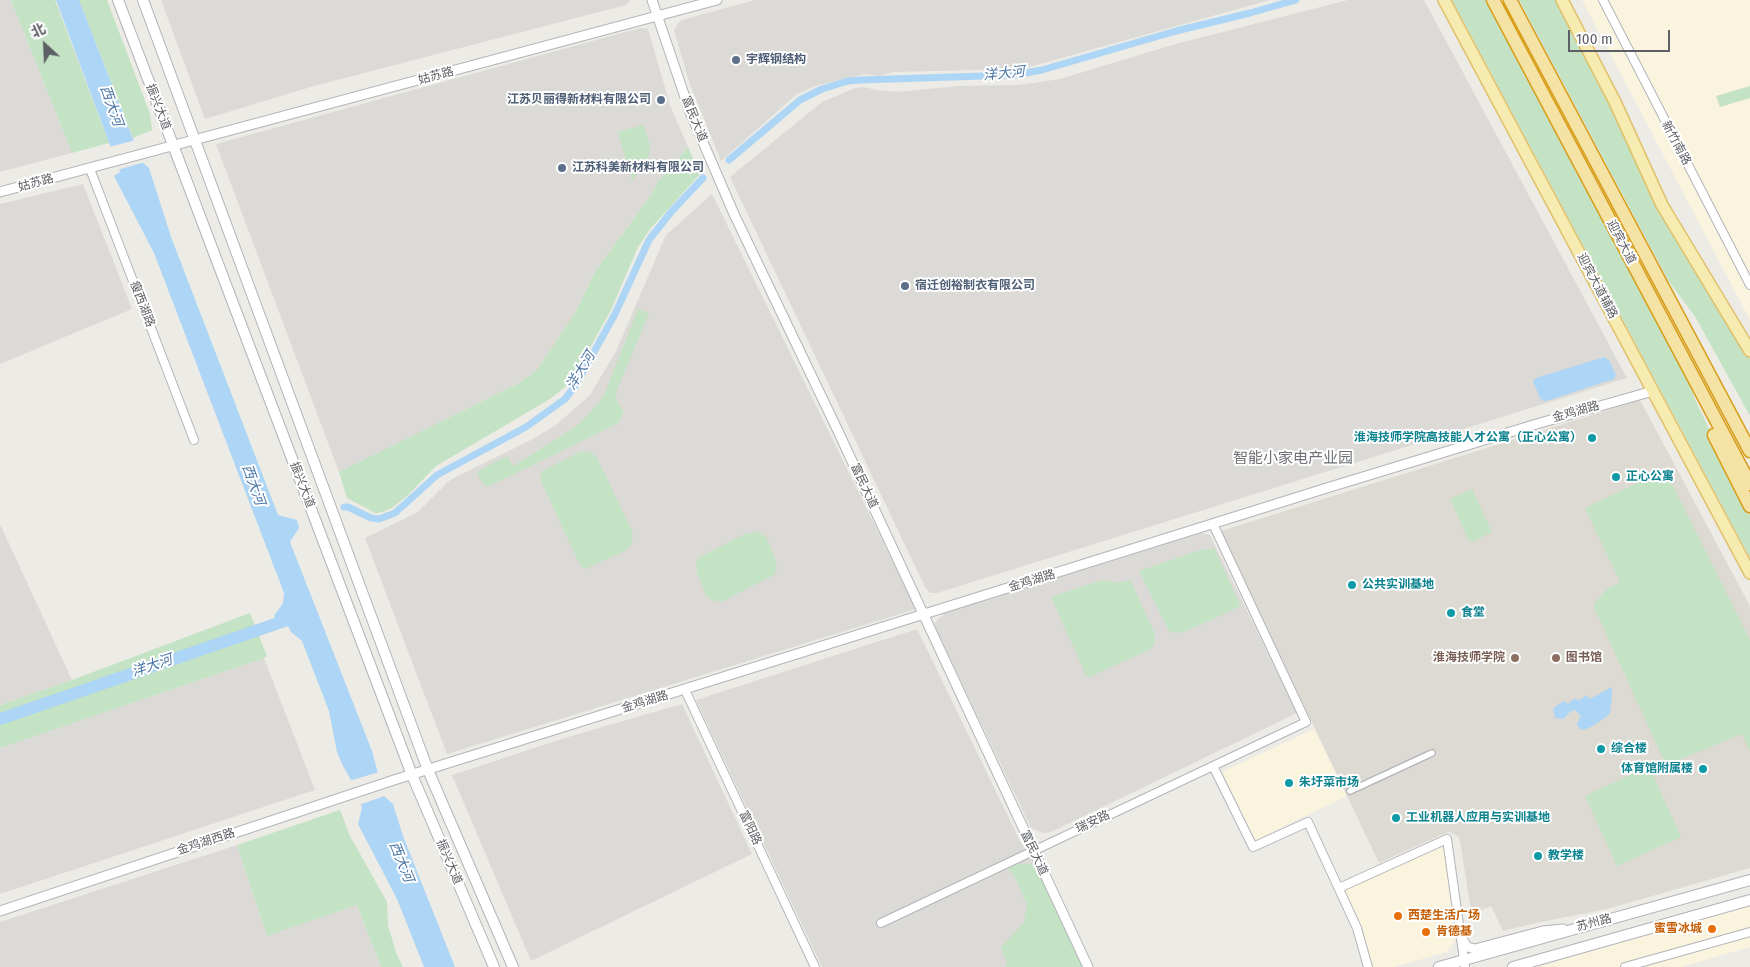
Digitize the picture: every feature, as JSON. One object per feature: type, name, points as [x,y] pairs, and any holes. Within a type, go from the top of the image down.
[{"type":"highway","name":"迎宾大道","points":[[1493,0],[1750,484]]},
{"type":"highway","name":"迎宾大道","points":[[1510,0],[1750,451]]},
{"type":"highway","points":[[1669,299],[1693,329],[1750,434]]},
{"type":"highway","points":[[1689,370],[1699,405],[1750,506]]},
{"type":"main road","name":"振兴大道","points":[[118,0],[412,775],[494,967]]},
{"type":"main road","name":"振兴大道","points":[[143,0],[428,770],[513,967]]},
{"type":"main road","name":"迎宾大道辅路","points":[[1444,0],[1750,573]]},
{"type":"main road","points":[[1562,0],[1615,102],[1662,205],[1750,351]]},
{"type":"main road","name":"苏州路","points":[[1439,967],[1464,963],[1581,927],[1750,880]]},
{"type":"main road","name":"苏州路","points":[[1513,967],[1750,900]]},
{"type":"street","name":"富民大道","points":[[652,0],[690,112],[734,214],[837,429],[1088,967]]},
{"type":"street","name":"姑苏路","points":[[0,192],[717,0]]},
{"type":"street","name":"新竹南路","points":[[1602,0],[1750,285]]},
{"type":"street","name":"瘦西湖路","points":[[90,169],[194,440]]},
{"type":"street","name":"金鸡湖路","points":[[412,775],[1212,524],[1529,426],[1653,391]]},
{"type":"street","name":"瑞安路","points":[[881,923],[1306,722],[1212,524]]},
{"type":"street","name":"富阳路","points":[[685,690],[815,967]]},
{"type":"street","points":[[1350,790],[1432,753]]},
{"type":"street","points":[[1213,766],[1253,847],[1308,822],[1357,928],[1368,967]]},
{"type":"street","name":"金鸡湖西路","points":[[0,911],[412,775]]},
{"type":"street","points":[[1339,888],[1447,839],[1464,963]]},
{"type":"street","points":[[1461,937],[1467,947],[1475,949],[1543,931],[1581,927]]},
{"type":"street","points":[[1625,967],[1750,932]]},
{"type":"shaded area","points":[[0,0],[11,0],[72,153],[0,172]]},
{"type":"shaded area","points":[[161,0],[631,0],[626,5],[314,86],[205,119]]},
{"type":"shaded area","points":[[755,0],[1270,0],[1020,69],[893,72],[880,76],[865,74],[815,86],[797,94],[721,161],[689,82],[674,30],[682,20]]},
{"type":"shaded area","points":[[1348,0],[1424,0],[1627,378],[937,593],[930,593],[925,587],[730,177],[822,102],[855,88],[863,87],[897,92],[959,86],[1019,85],[1060,79],[1172,45]]},
{"type":"shaded area","points":[[1582,0],[1750,0],[1750,320]]},
{"type":"shaded area","points":[[640,28],[648,29],[670,105],[688,147],[657,183],[652,194],[596,270],[575,313],[537,370],[519,383],[339,472],[216,144]]},
{"type":"shaded area","points":[[83,184],[132,309],[0,364],[0,204]]},
{"type":"shaded area","points":[[712,194],[916,609],[447,754],[365,538],[418,512],[450,480],[531,440],[556,425],[590,395],[616,351],[666,235]]},
{"type":"shaded area","name":"淮海技师学院","points":[[1640,400],[1750,606],[1750,868],[1607,909],[1503,931],[1491,906],[1475,913],[1470,904],[1460,841],[1459,837],[1454,834],[1450,832],[1443,834],[1379,863],[1221,531]]},
{"type":"shaded area","points":[[0,524],[72,680],[0,705]]},
{"type":"shaded area","points":[[1202,533],[1210,535],[1297,713],[1051,832],[1043,833],[1031,828],[935,627],[935,622],[945,613]]},
{"type":"shaded area","points":[[917,629],[1020,841],[1038,870],[1083,967],[822,967],[696,700]]},
{"type":"shaded area","points":[[264,658],[315,790],[0,894],[0,748]]},
{"type":"shaded area","points":[[682,704],[752,854],[531,961],[452,775],[568,737]]},
{"type":"shaded area","name":"朱圩菜市场","points":[[1314,729],[1347,796],[1255,840],[1222,772]]},
{"type":"shaded area","name":"西楚生活广场","points":[[1444,842],[1456,934],[1454,943],[1446,952],[1394,967],[1373,967],[1357,916],[1346,893],[1347,888]]},
{"type":"shaded area","points":[[237,845],[267,936],[357,905],[381,967],[0,967],[0,922]]},
{"type":"shaded area","points":[[1750,906],[1750,947],[1681,967],[1536,967]]},
{"type":"green space","points":[[11,0],[55,0],[109,143],[72,153]]},
{"type":"green space","points":[[79,0],[107,0],[150,114],[152,130],[133,138]]},
{"type":"green space","points":[[1452,0],[1487,0],[1684,368],[1696,402],[1750,511],[1750,558]]},
{"type":"green space","points":[[1519,0],[1557,0],[1617,116],[1661,210],[1750,358],[1750,416],[1696,318],[1668,280]]},
{"type":"green space","points":[[1750,86],[1750,98],[1720,107],[1716,96]]},
{"type":"green space","points":[[643,125],[650,144],[649,155],[632,181],[618,132]]},
{"type":"green space","points":[[688,147],[700,174],[650,229],[638,247],[611,310],[582,362],[566,386],[550,399],[436,466],[408,495],[392,508],[375,513],[347,498],[339,472],[519,383],[537,370],[575,313],[596,270],[652,194],[657,183]]},
{"type":"green space","points":[[638,309],[649,313],[615,395],[624,412],[617,424],[489,486],[485,486],[478,475],[478,471],[507,456],[513,466],[579,424],[597,405],[605,393]]},
{"type":"green space","points":[[580,452],[590,452],[596,456],[633,533],[631,544],[625,551],[585,569],[580,565],[540,479],[542,471]]},
{"type":"green space","points":[[1665,470],[1750,640],[1750,752],[1742,734],[1666,765],[1593,605],[1607,589],[1620,582],[1585,508]]},
{"type":"green space","points":[[1472,489],[1492,532],[1472,542],[1469,541],[1450,499]]},
{"type":"green space","points":[[755,532],[766,537],[775,557],[777,568],[774,575],[721,602],[711,600],[706,595],[697,573],[696,563],[698,558],[745,534]]},
{"type":"green space","points":[[1214,548],[1240,605],[1239,607],[1184,632],[1174,633],[1169,631],[1139,571],[1197,551]]},
{"type":"green space","points":[[1102,580],[1118,583],[1130,580],[1154,632],[1155,643],[1151,649],[1089,677],[1086,675],[1051,597]]},
{"type":"green space","points":[[250,613],[267,656],[264,658],[0,748],[0,705]]},
{"type":"green space","points":[[1649,766],[1681,837],[1617,866],[1585,796]]},
{"type":"green space","points":[[340,810],[350,836],[387,902],[388,926],[397,955],[403,967],[381,967],[357,905],[267,936],[237,845]]},
{"type":"green space","points":[[1022,863],[1032,865],[1038,870],[1083,967],[1005,967],[1007,961],[1001,948],[1024,922],[1027,904],[1013,874],[1008,869]]},
{"type":"water","name":"西大河","points":[[56,0],[79,0],[142,162],[149,168],[171,237],[278,515],[297,520],[299,528],[290,542],[372,751],[384,796],[393,804],[403,836],[455,967],[424,967],[397,899],[358,824],[362,808],[337,752],[329,711],[302,641],[291,632],[287,624],[279,625],[274,616],[283,603],[284,593],[154,253],[114,176],[120,172]]},
{"type":"water","points":[[1604,357],[1609,360],[1616,375],[1614,379],[1546,401],[1543,401],[1539,396],[1533,381],[1536,378]]},
{"type":"water","points":[[1612,687],[1610,713],[1589,728],[1580,730],[1577,723],[1581,716],[1575,710],[1571,711],[1563,719],[1555,718],[1553,709],[1560,703],[1565,701],[1567,704],[1576,698],[1578,701],[1587,695],[1590,699]]},
{"type":"pier","points":[[136,140],[145,162],[117,170],[109,147]]},
{"type":"pier","points":[[379,772],[387,795],[359,805],[349,781]]},
{"type":"waterway","name":"洋大河","points":[[729,160],[800,100],[822,89],[848,81],[1014,75],[1042,70],[1176,31],[1296,0]]},
{"type":"waterway","name":"洋大河","points":[[344,507],[348,507],[371,518],[379,519],[395,513],[437,475],[526,427],[565,399],[575,386],[615,314],[649,240],[671,212],[703,178]]},
{"type":"waterway","name":"洋大河","points":[[0,719],[293,618]]},
{"type":"place","name":"宇辉钢结构","points":[[736,60]]},
{"type":"place","name":"江苏贝丽得新材料有限公司","points":[[661,100]]},
{"type":"place","name":"江苏科美新材料有限公司","points":[[562,168]]},
{"type":"place","name":"宿迁创裕制衣有限公司","points":[[905,286]]},
{"type":"place","name":"淮海技师学院高技能人才公寓（正心公寓）","points":[[1592,438]]},
{"type":"place","name":"正心公寓","points":[[1616,477]]},
{"type":"place","name":"公共实训基地","points":[[1352,585]]},
{"type":"place","name":"食堂","points":[[1451,613]]},
{"type":"place","name":"淮海技师学院","points":[[1515,658]]},
{"type":"place","name":"图书馆","points":[[1556,658]]},
{"type":"place","name":"综合楼","points":[[1601,749]]},
{"type":"place","name":"体育馆附属楼","points":[[1703,769]]},
{"type":"place","name":"朱圩菜市场","points":[[1289,783]]},
{"type":"place","name":"工业机器人应用与实训基地","points":[[1396,818]]},
{"type":"place","name":"教学楼","points":[[1538,856]]},
{"type":"place","name":"西楚生活广场","points":[[1398,916]]},
{"type":"place","name":"蜜雪冰城","points":[[1712,929]]},
{"type":"place","name":"肯德基","points":[[1426,932]]},
{"type":"district","name":"智能小家电产业园","points":[[1293,459]]}]
